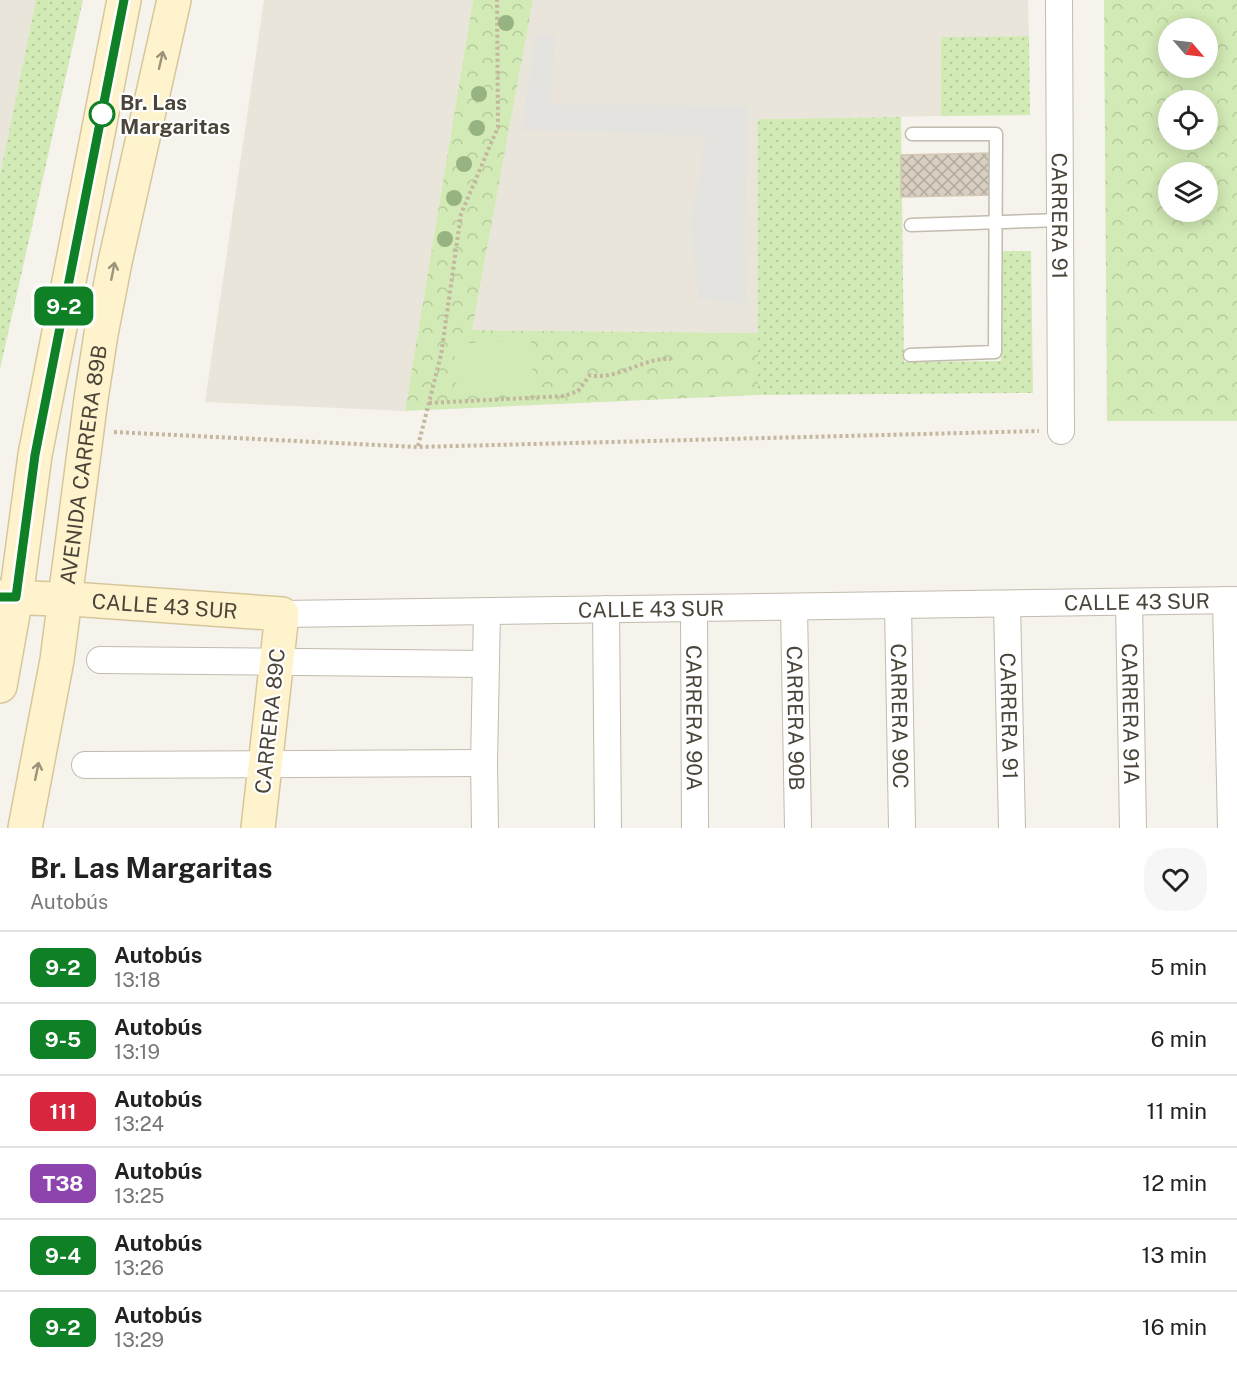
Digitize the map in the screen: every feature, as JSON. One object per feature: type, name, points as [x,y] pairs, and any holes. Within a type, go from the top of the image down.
[{"type":"main road","name":"AVENIDA CARRERA 89B","points":[[0,686],[8,597],[124,0]]},
{"type":"main road","name":"AVENIDA CARRERA 89B","points":[[25,828],[57,660],[101,334],[174,0]]},
{"type":"main road","name":"CALLE 43 SUR","points":[[8,597],[282,614]]},
{"type":"main road","name":"CARRERA 89C","points":[[258,828],[282,614]]},
{"type":"street","name":"CARRERA 91","points":[[1059,0],[1061,430]]},
{"type":"street","name":"CALLE 43 SUR","points":[[282,614],[1231,600]]},
{"type":"street","points":[[1231,600],[1231,828]]},
{"type":"street","name":"CARRERA 91A","points":[[1128,602],[1133,828]]},
{"type":"street","name":"CARRERA 91","points":[[1007,604],[1012,828]]},
{"type":"street","name":"CARRERA 90C","points":[[898,605],[902,828]]},
{"type":"street","name":"CARRERA 90B","points":[[794,607],[798,828]]},
{"type":"street","name":"CARRERA 90A","points":[[694,608],[695,828]]},
{"type":"street","points":[[606,609],[608,828]]},
{"type":"street","points":[[485,828],[487,611]]},
{"type":"street","points":[[100,660],[485,664]]},
{"type":"street","points":[[85,765],[484,763]]},
{"type":"lane","points":[[910,355],[995,352],[996,134],[912,134]]},
{"type":"lane","points":[[912,225],[1060,220]]},
{"type":"path","points":[[417,447],[441,355],[460,214],[498,127],[497,0]]},
{"type":"path","points":[[429,403],[564,396],[578,391],[590,375],[602,378],[660,358],[671,359]]},
{"type":"path","points":[[84,456],[108,432],[417,447],[1061,430]]},
{"type":"shaded area","points":[[0,0],[36,0],[0,175]]},
{"type":"shaded area","points":[[264,0],[473,0],[405,411],[205,402]]},
{"type":"shaded area","points":[[533,0],[1028,0],[1029,36],[941,38],[941,116],[758,119],[758,333],[472,330]]},
{"type":"shaded area","points":[[535,35],[555,35],[551,104],[748,106],[746,303],[699,300],[690,223],[706,136],[522,130]]},
{"type":"green space","points":[[36,0],[83,0],[0,369],[0,175]]},
{"type":"green space","points":[[473,0],[533,0],[472,330],[758,333],[758,395],[405,411]]},
{"type":"green space","points":[[1104,0],[1237,0],[1237,421],[1107,421]]},
{"type":"green space","points":[[1029,36],[1030,115],[941,116],[941,37]]},
{"type":"green space","points":[[901,117],[904,362],[1001,361],[1001,251],[1031,251],[1033,393],[758,395],[758,119]]},
{"type":"green space","points":[[531,340],[534,392],[457,397],[454,344]]},
{"type":"building","points":[[991,153],[991,195],[901,197],[901,155]]},
{"type":"bus line","name":"9-2","points":[[0,597],[16,597],[35,455],[124,0]]},
{"type":"place","name":"Br. Las Margaritas","points":[[102,114]]}]
